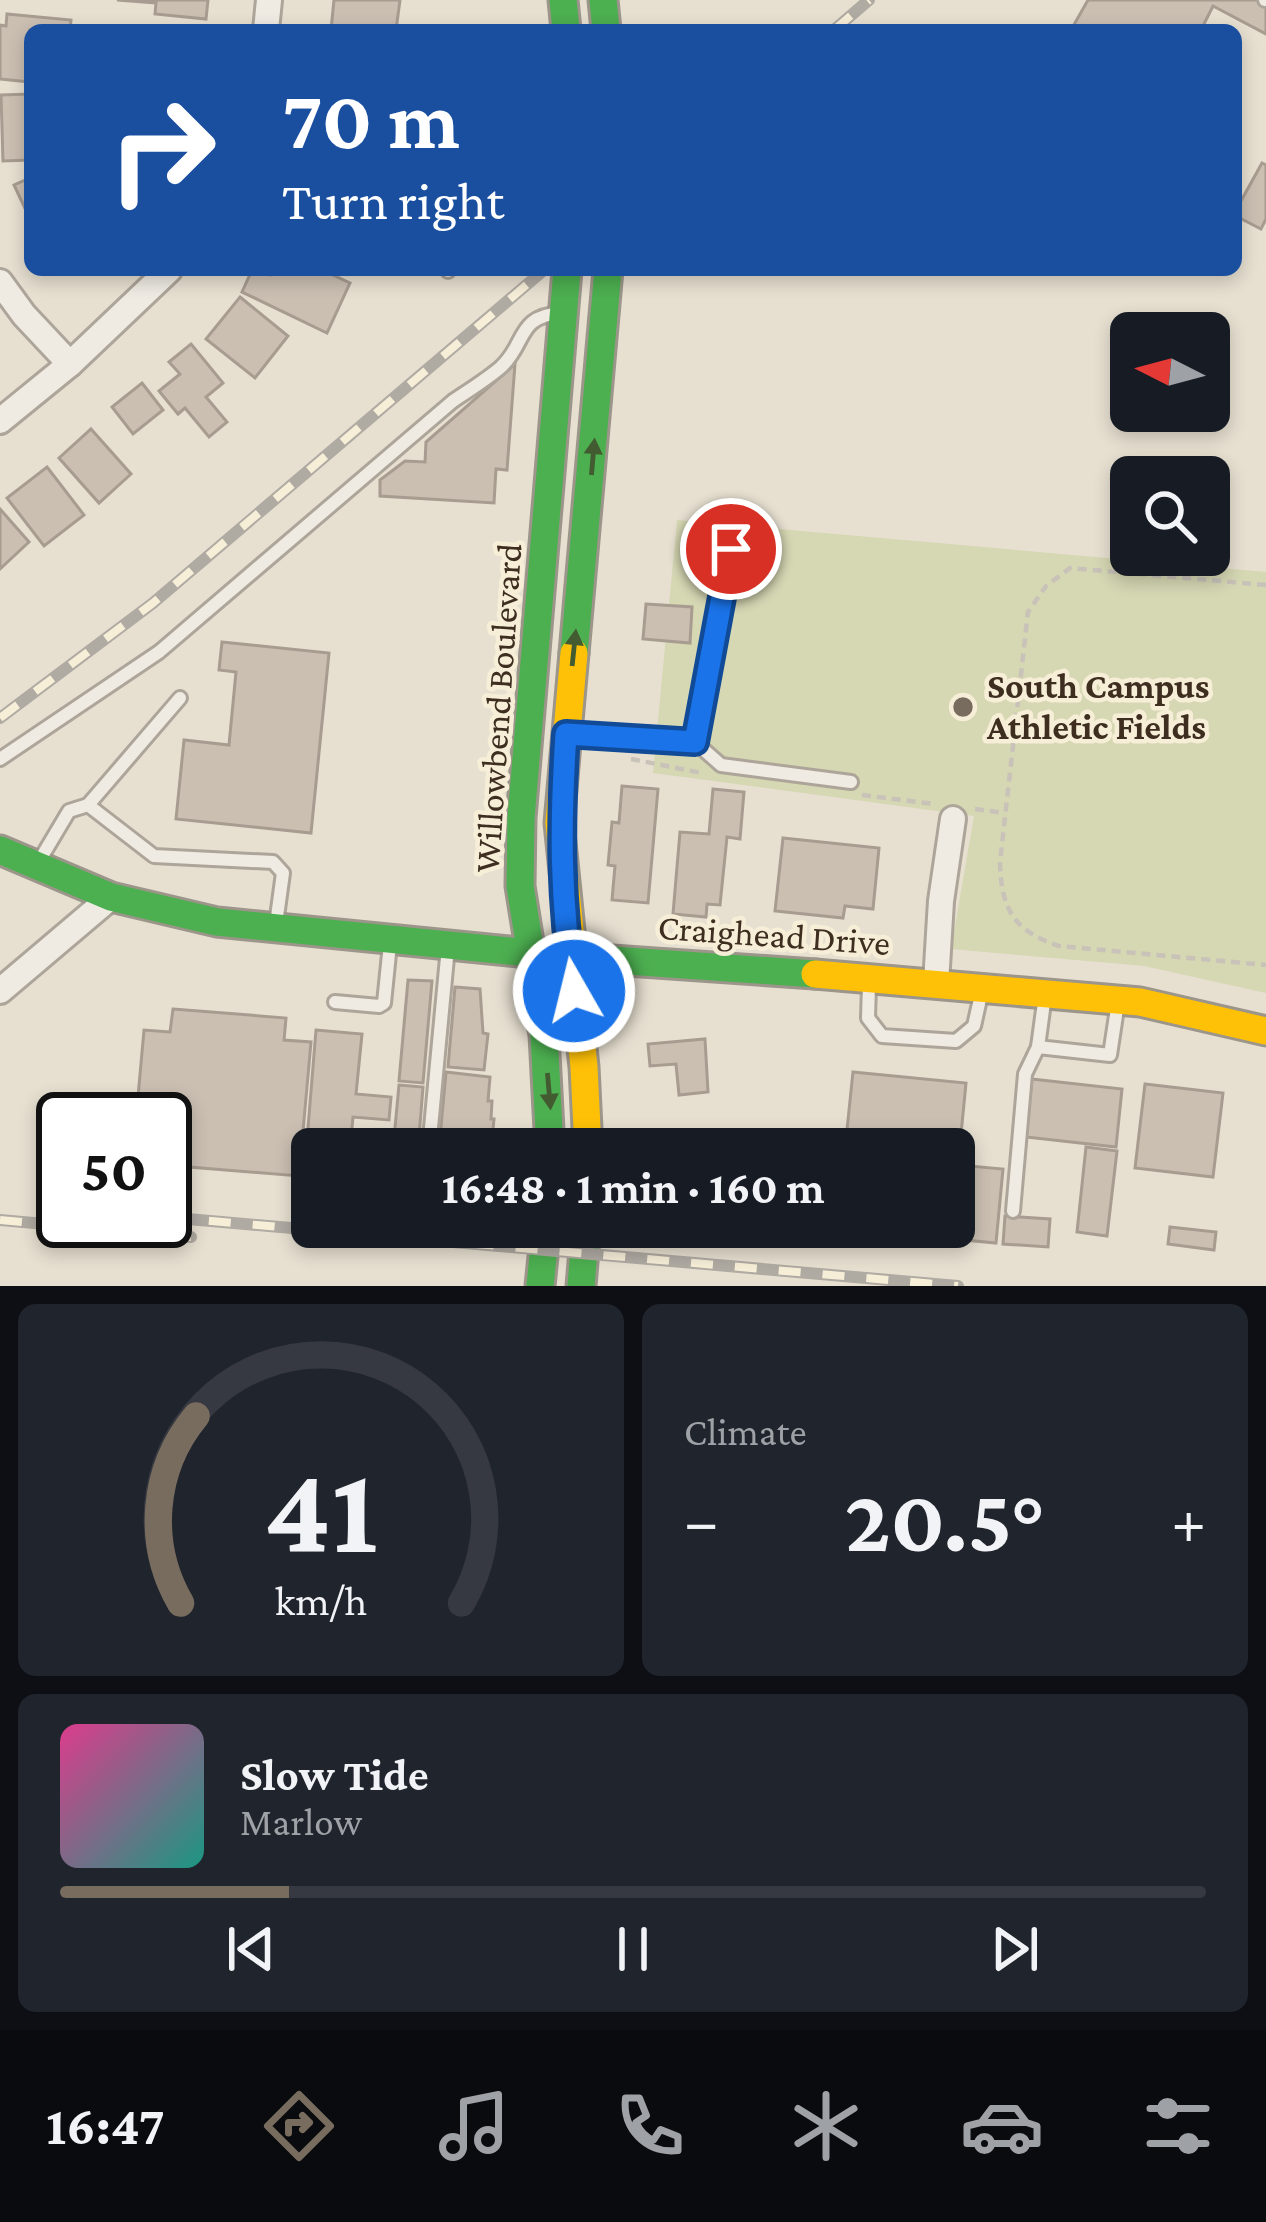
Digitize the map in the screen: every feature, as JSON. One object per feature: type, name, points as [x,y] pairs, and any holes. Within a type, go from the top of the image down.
[{"type":"main road","name":"Willowbend Boulevard","points":[[549,1128],[544,1035],[520,886],[567,276]]},
{"type":"main road","name":"Willowbend Boulevard","points":[[587,1128],[585,1060],[560,887],[563,772],[607,276]]},
{"type":"main road","points":[[543,569],[581,573]]},
{"type":"main road","points":[[526,770],[563,772]]},
{"type":"main road","name":"Craighead Drive","points":[[0,850],[111,897],[217,922],[569,957],[1119,1000],[1266,1030]]},
{"type":"main road","points":[[540,1286],[543,1248]]},
{"type":"main road","points":[[581,1286],[584,1248]]},
{"type":"street","points":[[0,421],[70,364],[163,276]]},
{"type":"street","points":[[0,282],[70,364]]},
{"type":"street","points":[[936,983],[953,819]]},
{"type":"street","points":[[0,991],[111,897]]},
{"type":"lane","points":[[0,759],[159,652],[437,415],[501,367],[531,321],[565,312]]},
{"type":"lane","points":[[695,742],[731,549]]},
{"type":"lane","points":[[36,866],[69,811],[88,805],[180,698]]},
{"type":"lane","points":[[566,734],[695,742],[721,766],[851,782]]},
{"type":"lane","points":[[88,805],[154,856],[273,862],[283,873],[276,926]]},
{"type":"lane","points":[[334,1002],[385,1003],[391,937]]},
{"type":"lane","points":[[431,1128],[449,943]]},
{"type":"lane","points":[[869,978],[868,1018],[882,1036],[956,1042],[974,1026],[983,987]]},
{"type":"lane","points":[[1013,1211],[1025,1074],[1038,1047],[1046,994]]},
{"type":"lane","points":[[1038,1047],[1110,1055],[1119,1000]]},
{"type":"path","points":[[1266,585],[1070,568],[1046,586],[1028,612],[1000,862],[1003,901],[1014,919],[1040,940],[1059,946],[1266,965]]},
{"type":"green space","name":"South Campus Athletic Fields","points":[[677,520],[1110,558],[1110,576],[1230,576],[1230,569],[1266,572],[1266,993],[1144,966],[951,949],[974,816],[653,773]]},
{"type":"building","points":[[117,0],[208,0],[206,19],[155,14],[156,3]]},
{"type":"building","points":[[334,0],[400,0],[397,24],[332,24]]},
{"type":"building","points":[[1088,0],[1266,0],[1266,34],[1213,6],[1204,24],[1074,24]]},
{"type":"building","points":[[7,14],[71,20],[71,24],[24,24],[24,81],[0,79],[0,25],[6,26]]},
{"type":"building","points":[[24,94],[24,160],[3,161],[1,95]]},
{"type":"building","points":[[1262,163],[1266,165],[1266,219],[1261,229],[1242,219],[1242,199]]},
{"type":"building","points":[[24,181],[24,206],[14,185]]},
{"type":"building","points":[[249,276],[335,276],[350,283],[327,333],[242,292]]},
{"type":"building","points":[[240,297],[288,336],[255,378],[206,339]]},
{"type":"building","points":[[191,344],[223,383],[206,397],[227,422],[209,437],[185,408],[178,414],[159,391],[180,374],[169,362]]},
{"type":"building","points":[[515,364],[507,470],[496,469],[494,503],[380,496],[380,480],[405,461],[425,462],[426,442]]},
{"type":"building","points":[[142,383],[163,410],[133,434],[112,407]]},
{"type":"building","points":[[91,429],[131,474],[99,503],[59,458]]},
{"type":"building","points":[[47,467],[84,515],[44,546],[7,498]]},
{"type":"building","points":[[0,509],[29,542],[0,569]]},
{"type":"building","points":[[646,604],[692,607],[690,643],[643,639]]},
{"type":"building","points":[[222,642],[329,653],[311,833],[176,819],[184,740],[229,745],[236,672],[219,670]]},
{"type":"building","points":[[622,786],[658,789],[648,903],[612,900],[615,866],[608,865]]},
{"type":"building","points":[[713,789],[744,792],[740,839],[727,837],[720,905],[707,904],[706,917],[673,914],[680,832],[709,834]]},
{"type":"building","points":[[783,838],[879,848],[873,909],[845,906],[843,918],[775,911]]},
{"type":"building","points":[[408,980],[432,981],[423,1083],[399,1081]]},
{"type":"building","points":[[455,987],[480,989],[483,1033],[488,1034],[484,1070],[448,1067]]},
{"type":"building","points":[[173,1009],[286,1018],[284,1040],[311,1042],[303,1128],[291,1128],[291,1175],[192,1167],[192,1092],[138,1092],[144,1030],[170,1032]]},
{"type":"building","points":[[316,1030],[362,1034],[356,1094],[391,1097],[389,1120],[353,1117],[352,1128],[308,1128]]},
{"type":"building","points":[[705,1039],[708,1092],[679,1095],[676,1064],[650,1066],[648,1044]]},
{"type":"building","points":[[446,1072],[490,1077],[493,1128],[441,1128]]},
{"type":"building","points":[[853,1072],[966,1083],[962,1128],[847,1128]]},
{"type":"building","points":[[1032,1079],[1122,1089],[1116,1147],[1026,1137]]},
{"type":"building","points":[[1145,1084],[1223,1093],[1213,1177],[1135,1168]]},
{"type":"building","points":[[399,1085],[423,1087],[420,1128],[395,1128]]},
{"type":"building","points":[[1086,1147],[1117,1151],[1107,1236],[1077,1232]]},
{"type":"building","points":[[975,1167],[1003,1169],[996,1243],[975,1241]]},
{"type":"building","points":[[1005,1216],[1050,1219],[1048,1247],[1003,1244]]},
{"type":"building","points":[[1170,1227],[1216,1232],[1214,1250],[1168,1244]]},
{"type":"railway","points":[[841,24],[869,0]]},
{"type":"railway","points":[[0,718],[153,603],[537,276]]},
{"type":"railway","points":[[192,1219],[958,1286]]},
{"type":"railway","points":[[0,1220],[36,1223]]},
{"type":"traffic: fast","points":[[563,0],[565,24]]},
{"type":"traffic: fast","points":[[603,0],[605,24]]},
{"type":"traffic: fast","points":[[549,1128],[544,1035],[520,886],[521,818],[566,276]]},
{"type":"traffic: fast","points":[[574,653],[607,276]]},
{"type":"traffic: fast","points":[[0,850],[111,897],[217,922],[569,957],[815,974]]},
{"type":"traffic: fast","points":[[540,1286],[544,1248]]},
{"type":"traffic: fast","points":[[581,1286],[584,1248]]},
{"type":"traffic: slow","points":[[574,653],[559,823],[587,1128]]},
{"type":"traffic: slow","points":[[815,974],[1140,1002],[1266,1031]]},
{"type":"place","name":"South Campus Athletic Fields","points":[[963,707]]},
{"type":"route","points":[[574,991],[560,887],[566,734],[695,742],[731,549]]}]
